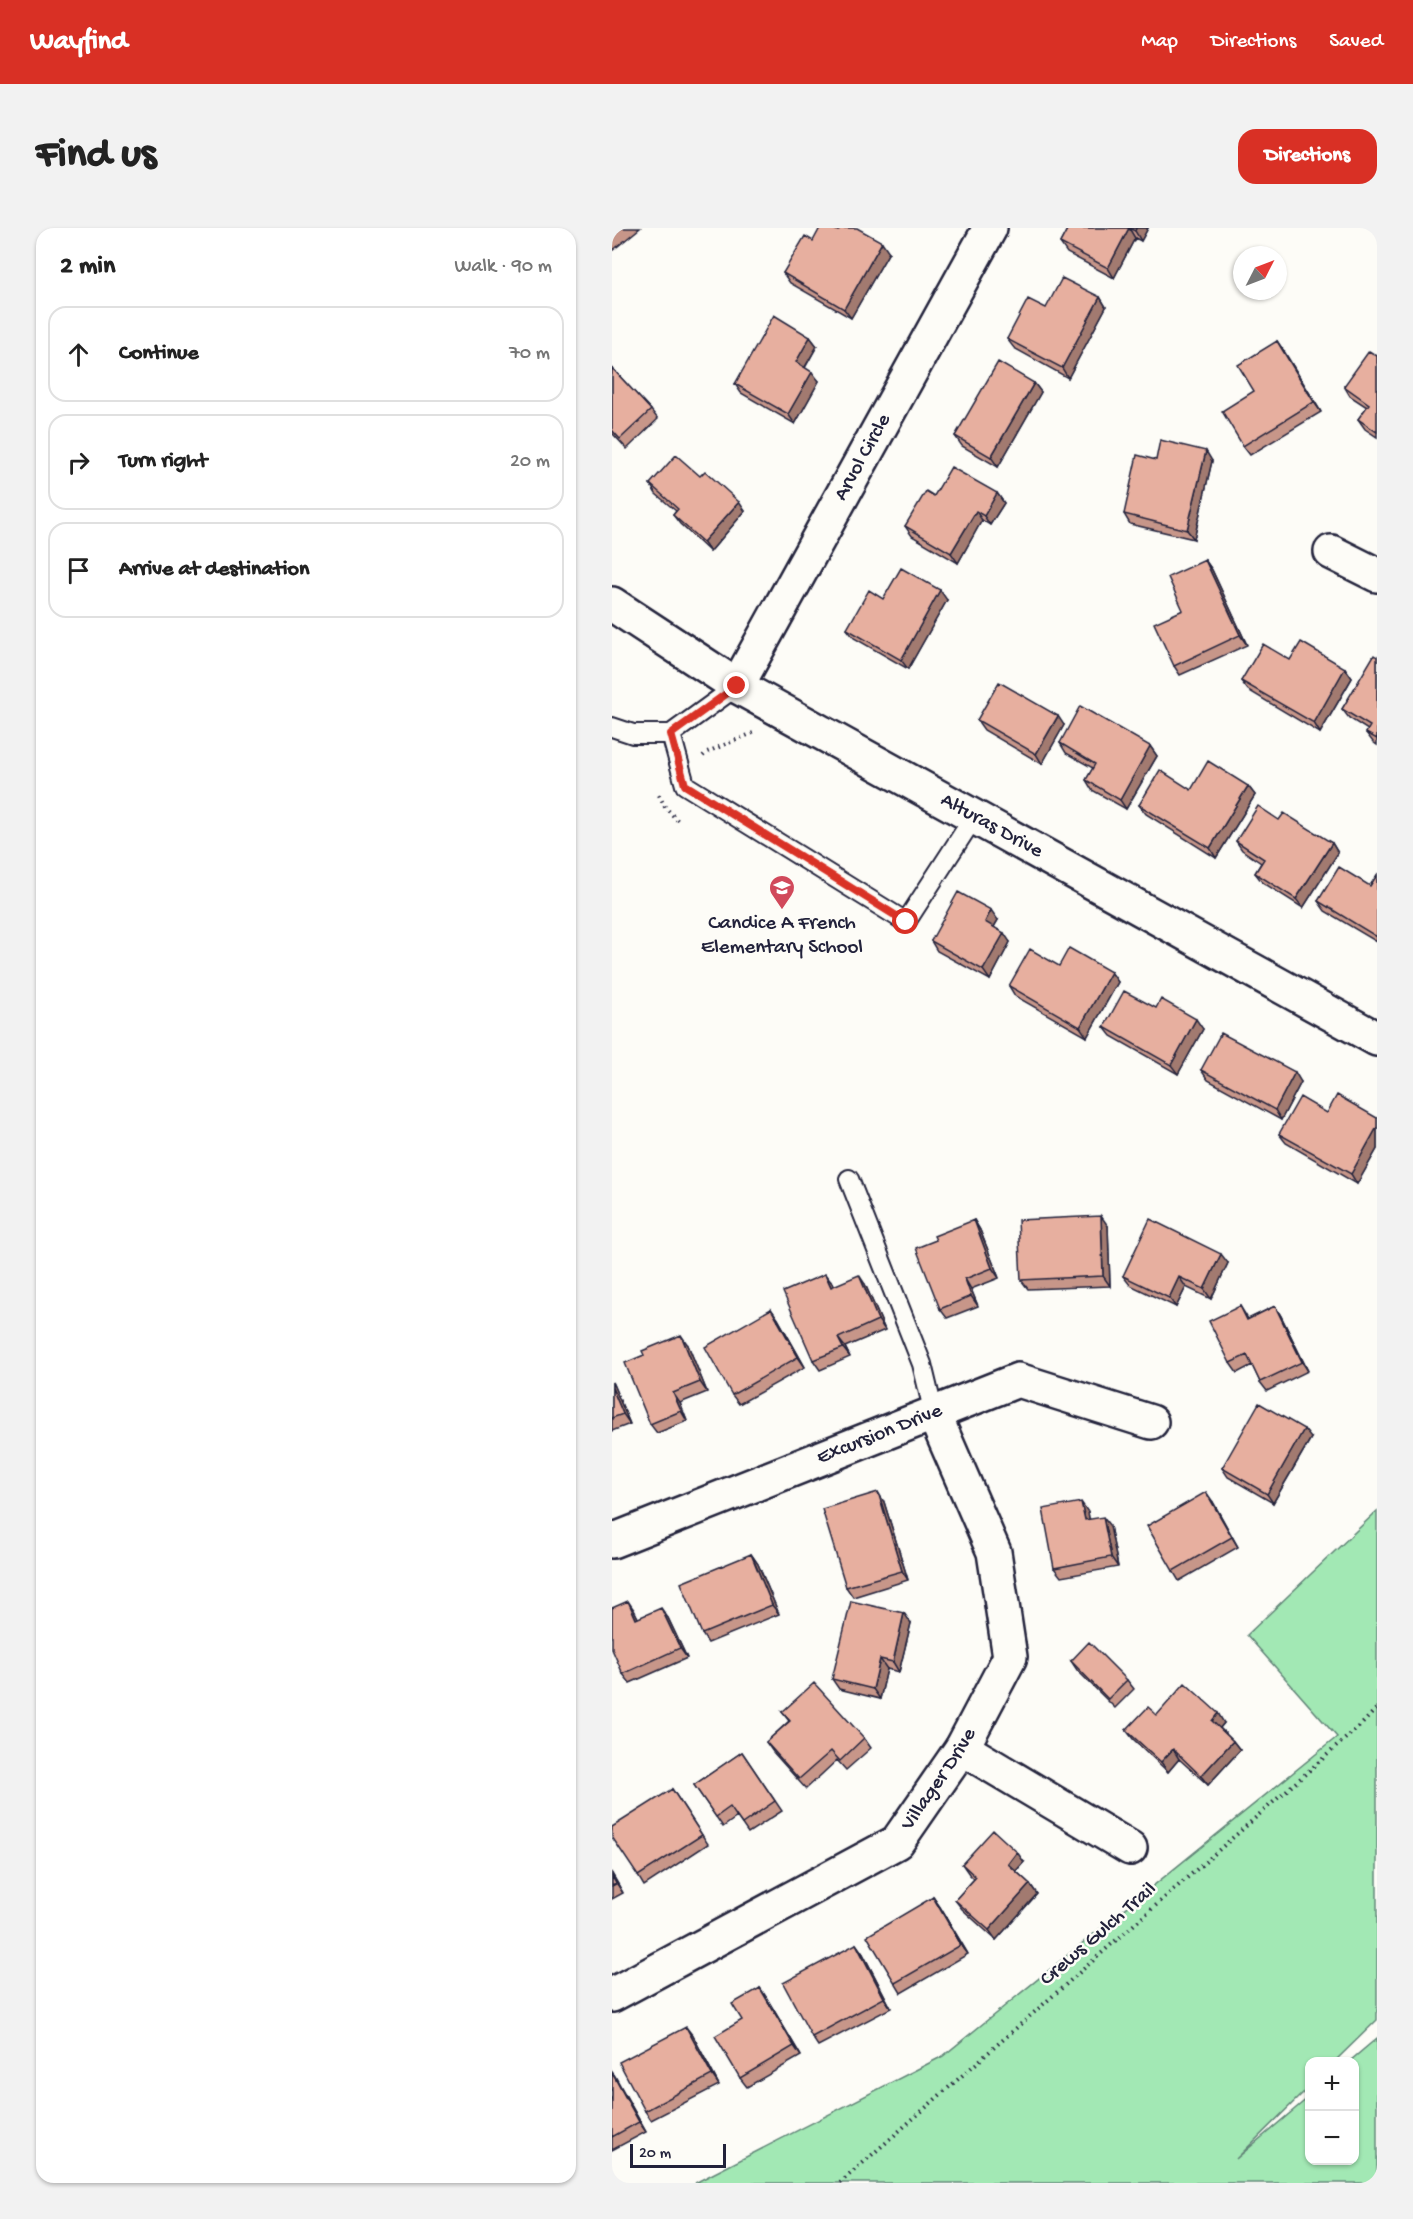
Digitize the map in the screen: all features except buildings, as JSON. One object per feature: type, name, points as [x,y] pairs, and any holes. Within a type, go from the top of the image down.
[{"type":"street","name":"Arvol Circle","points":[[737,686],[990,228]]},
{"type":"street","points":[[1331,552],[1377,576]]},
{"type":"street","name":"Alturas Drive","points":[[612,603],[737,686],[1377,1039]]},
{"type":"street","name":"Excursion Drive","points":[[612,1541],[1018,1380],[1151,1422]]},
{"type":"street","name":"Villager Drive","points":[[612,1995],[897,1842],[962,1748],[1010,1657],[994,1552],[934,1414]]},
{"type":"street","points":[[962,1748],[1130,1848]]},
{"type":"lane","points":[[612,728],[633,734],[671,734],[737,686]]},
{"type":"lane","points":[[671,734],[685,785],[906,922],[974,817]]},
{"type":"lane","points":[[849,1179],[922,1364],[934,1414]]},
{"type":"path","points":[[702,758],[707,752],[741,736],[761,731]]},
{"type":"path","points":[[657,790],[665,807],[679,822]]},
{"type":"path","name":"Crews Gulch Trail","points":[[840,2183],[1361,1725],[1377,1708]]},
{"type":"green space","points":[[1377,1511],[1377,2020],[1339,2057],[1305,2057],[1305,2091],[1236,2159],[1305,2100],[1305,2165],[1359,2165],[1359,2057],[1355,2057],[1377,2038],[1377,2183],[695,2183],[943,2056],[1337,1737],[1247,1635]]},
{"type":"place","name":"Candice A French Elementary School","points":[[782,911]]},
{"type":"route","points":[[737,686],[671,734],[685,785],[906,922]]}]
